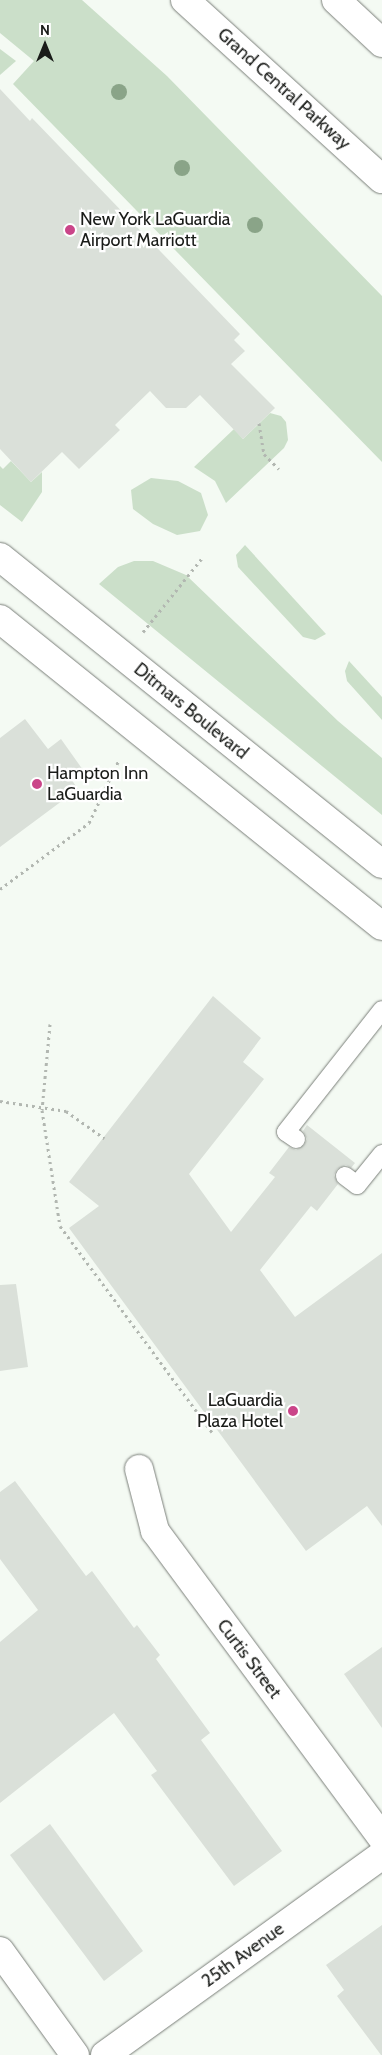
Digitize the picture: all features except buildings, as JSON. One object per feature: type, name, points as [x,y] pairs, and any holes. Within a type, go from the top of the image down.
[{"type":"main road","name":"Grand Central Parkway","points":[[185,0],[382,179]]},
{"type":"main road","points":[[336,0],[382,42]]},
{"type":"main road","name":"Ditmars Boulevard","points":[[0,556],[382,864]]},
{"type":"main road","points":[[0,619],[382,926]]},
{"type":"main road","name":"Curtis Street","points":[[138,1469],[155,1531],[382,1838]]},
{"type":"main road","name":"25th Avenue","points":[[105,2055],[382,1854]]},
{"type":"main road","points":[[0,1951],[75,2055]]},
{"type":"lane","points":[[296,1139],[286,1132],[382,1010]]},
{"type":"lane","points":[[344,1176],[357,1186],[382,1154]]},
{"type":"path","points":[[259,424],[264,454],[279,469]]},
{"type":"path","points":[[144,632],[202,558]]},
{"type":"path","points":[[0,889],[89,823],[118,762]]},
{"type":"path","points":[[50,1024],[42,1108],[60,1226],[212,1432]]},
{"type":"path","points":[[0,1101],[66,1111],[104,1138]]},
{"type":"green space","points":[[0,0],[82,0],[167,76],[382,296],[382,462],[13,84],[34,61],[0,33]]},
{"type":"green space","points":[[0,49],[16,61],[0,75]]},
{"type":"green space","points":[[270,413],[281,416],[286,422],[288,440],[284,448],[226,503],[215,481],[194,467],[234,429],[243,439]]},
{"type":"green space","points":[[11,461],[31,482],[42,472],[42,492],[22,522],[0,505],[0,466],[3,469]]},
{"type":"green space","points":[[151,478],[178,481],[201,493],[208,515],[200,531],[177,535],[153,524],[133,509],[131,490]]},
{"type":"green space","points":[[245,545],[326,634],[315,640],[303,637],[238,567],[236,555]]},
{"type":"green space","points":[[134,561],[153,561],[186,575],[338,721],[382,758],[382,815],[99,584],[118,567]]},
{"type":"green space","points":[[349,661],[382,697],[382,720],[347,681],[345,671]]},
{"type":"place","name":"New York LaGuardia Airport Marriott","points":[[70,230]]},
{"type":"place","name":"Hampton Inn LaGuardia","points":[[37,784]]},
{"type":"place","name":"LaGuardia Plaza Hotel","points":[[293,1411]]}]
